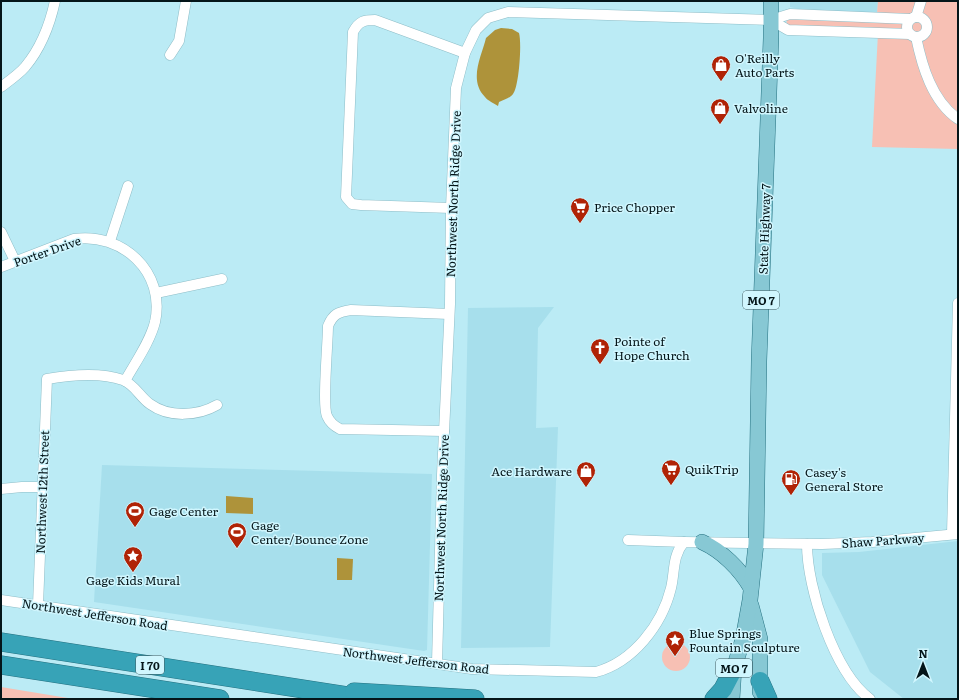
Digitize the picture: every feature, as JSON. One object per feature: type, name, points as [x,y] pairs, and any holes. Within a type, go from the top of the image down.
[{"type":"highway","name":"I 70","points":[[1,642],[367,699]]},
{"type":"highway","name":"I 70","points":[[1,665],[220,699]]},
{"type":"highway","points":[[714,699],[723,690],[734,668]]},
{"type":"highway","points":[[760,681],[768,699]]},
{"type":"highway","points":[[299,688],[475,699]]},
{"type":"main road","name":"State Highway 7","points":[[751,594],[756,544],[758,361],[771,1]]},
{"type":"main road","points":[[702,542],[719,552],[742,575],[751,594]]},
{"type":"main road","name":"MO 7","points":[[732,699],[734,668],[743,639],[751,594]]},
{"type":"main road","name":"MO 7","points":[[751,594],[760,639],[760,699]]},
{"type":"main road","name":"MO 7","points":[[742,699],[743,639]]},
{"type":"street","points":[[1,87],[25,67],[34,54],[48,28],[54,1]]},
{"type":"street","points":[[170,56],[179,41],[186,1]]},
{"type":"street","points":[[921,1],[913,18],[907,25],[913,35],[923,66],[938,98],[958,119]]},
{"type":"street","name":"Northwest North Ridge Drive","points":[[437,663],[456,88],[465,52],[481,23],[496,14],[508,12],[771,20]]},
{"type":"street","points":[[790,14],[913,18],[925,21],[930,28],[922,35],[788,30],[771,20],[790,14]]},
{"type":"street","points":[[451,208],[347,204],[346,197],[353,32],[355,20],[375,20],[465,52]]},
{"type":"street","points":[[110,241],[128,186]]},
{"type":"street","points":[[1,232],[15,261]]},
{"type":"street","name":"Porter Drive","points":[[1,267],[74,239],[92,237],[110,241],[122,247],[142,264],[151,279],[156,293],[155,323],[151,334],[125,381]]},
{"type":"street","points":[[156,293],[222,279]]},
{"type":"street","points":[[955,534],[958,303]]},
{"type":"street","points":[[444,431],[340,429],[332,424],[327,415],[328,326],[332,318],[339,312],[351,310],[449,314]]},
{"type":"street","name":"Northwest 12th Street","points":[[38,605],[47,380],[59,377],[103,376],[125,381]]},
{"type":"street","points":[[125,381],[134,387],[151,405],[170,412],[199,413],[217,405]]},
{"type":"street","points":[[1,489],[42,487]]},
{"type":"street","name":"Shaw Parkway","points":[[756,544],[872,542],[955,534]]},
{"type":"street","points":[[628,540],[756,544]]},
{"type":"street","name":"Northwest Jefferson Road","points":[[1,600],[472,669],[596,672],[611,668],[624,660],[650,632],[662,613],[671,588],[678,549],[684,542]]},
{"type":"street","points":[[807,544],[807,562],[810,582],[818,608],[841,663],[855,684],[870,699]]},
{"type":"shaded area","points":[[790,1],[878,1],[877,13],[798,9],[790,7]]},
{"type":"shaded area","points":[[878,1],[958,1],[958,149],[872,147],[878,33],[786,33],[787,15],[877,13]]},
{"type":"shaded area","points":[[501,28],[512,29],[519,33],[520,55],[515,90],[510,97],[499,102],[498,106],[489,101],[480,90],[477,83],[477,75],[479,60],[486,38],[495,30]]},
{"type":"shaded area","points":[[554,307],[538,328],[536,428],[558,427],[550,647],[461,648],[468,308]]},
{"type":"shaded area","points":[[102,465],[432,474],[427,650],[424,651],[94,602]]},
{"type":"shaded area","points":[[226,496],[253,498],[253,514],[226,513]]},
{"type":"shaded area","points":[[958,541],[958,699],[904,699],[870,672],[822,575],[822,553],[859,552]]},
{"type":"shaded area","points":[[337,558],[353,559],[352,580],[337,580]]},
{"type":"shaded area","points":[[676,643],[686,647],[690,657],[686,667],[676,671],[666,667],[662,657],[666,647]]},
{"type":"shaded area","points":[[1,687],[74,699],[1,699]]},
{"type":"place","name":"O'Reilly Auto Parts","points":[[721,82]]},
{"type":"place","name":"Valvoline","points":[[720,125]]},
{"type":"place","name":"Price Chopper","points":[[580,224]]},
{"type":"place","name":"Pointe of Hope Church","points":[[600,365]]},
{"type":"place","name":"QuikTrip","points":[[671,486]]},
{"type":"place","name":"Ace Hardware","points":[[586,488]]},
{"type":"place","name":"Casey's General Store","points":[[791,496]]},
{"type":"place","name":"Gage Center","points":[[135,528]]},
{"type":"place","name":"Gage Center/Bounce Zone","points":[[237,549]]},
{"type":"place","name":"Gage Kids Mural","points":[[133,573]]},
{"type":"place","name":"Blue Springs Fountain Sculpture","points":[[675,657]]}]
